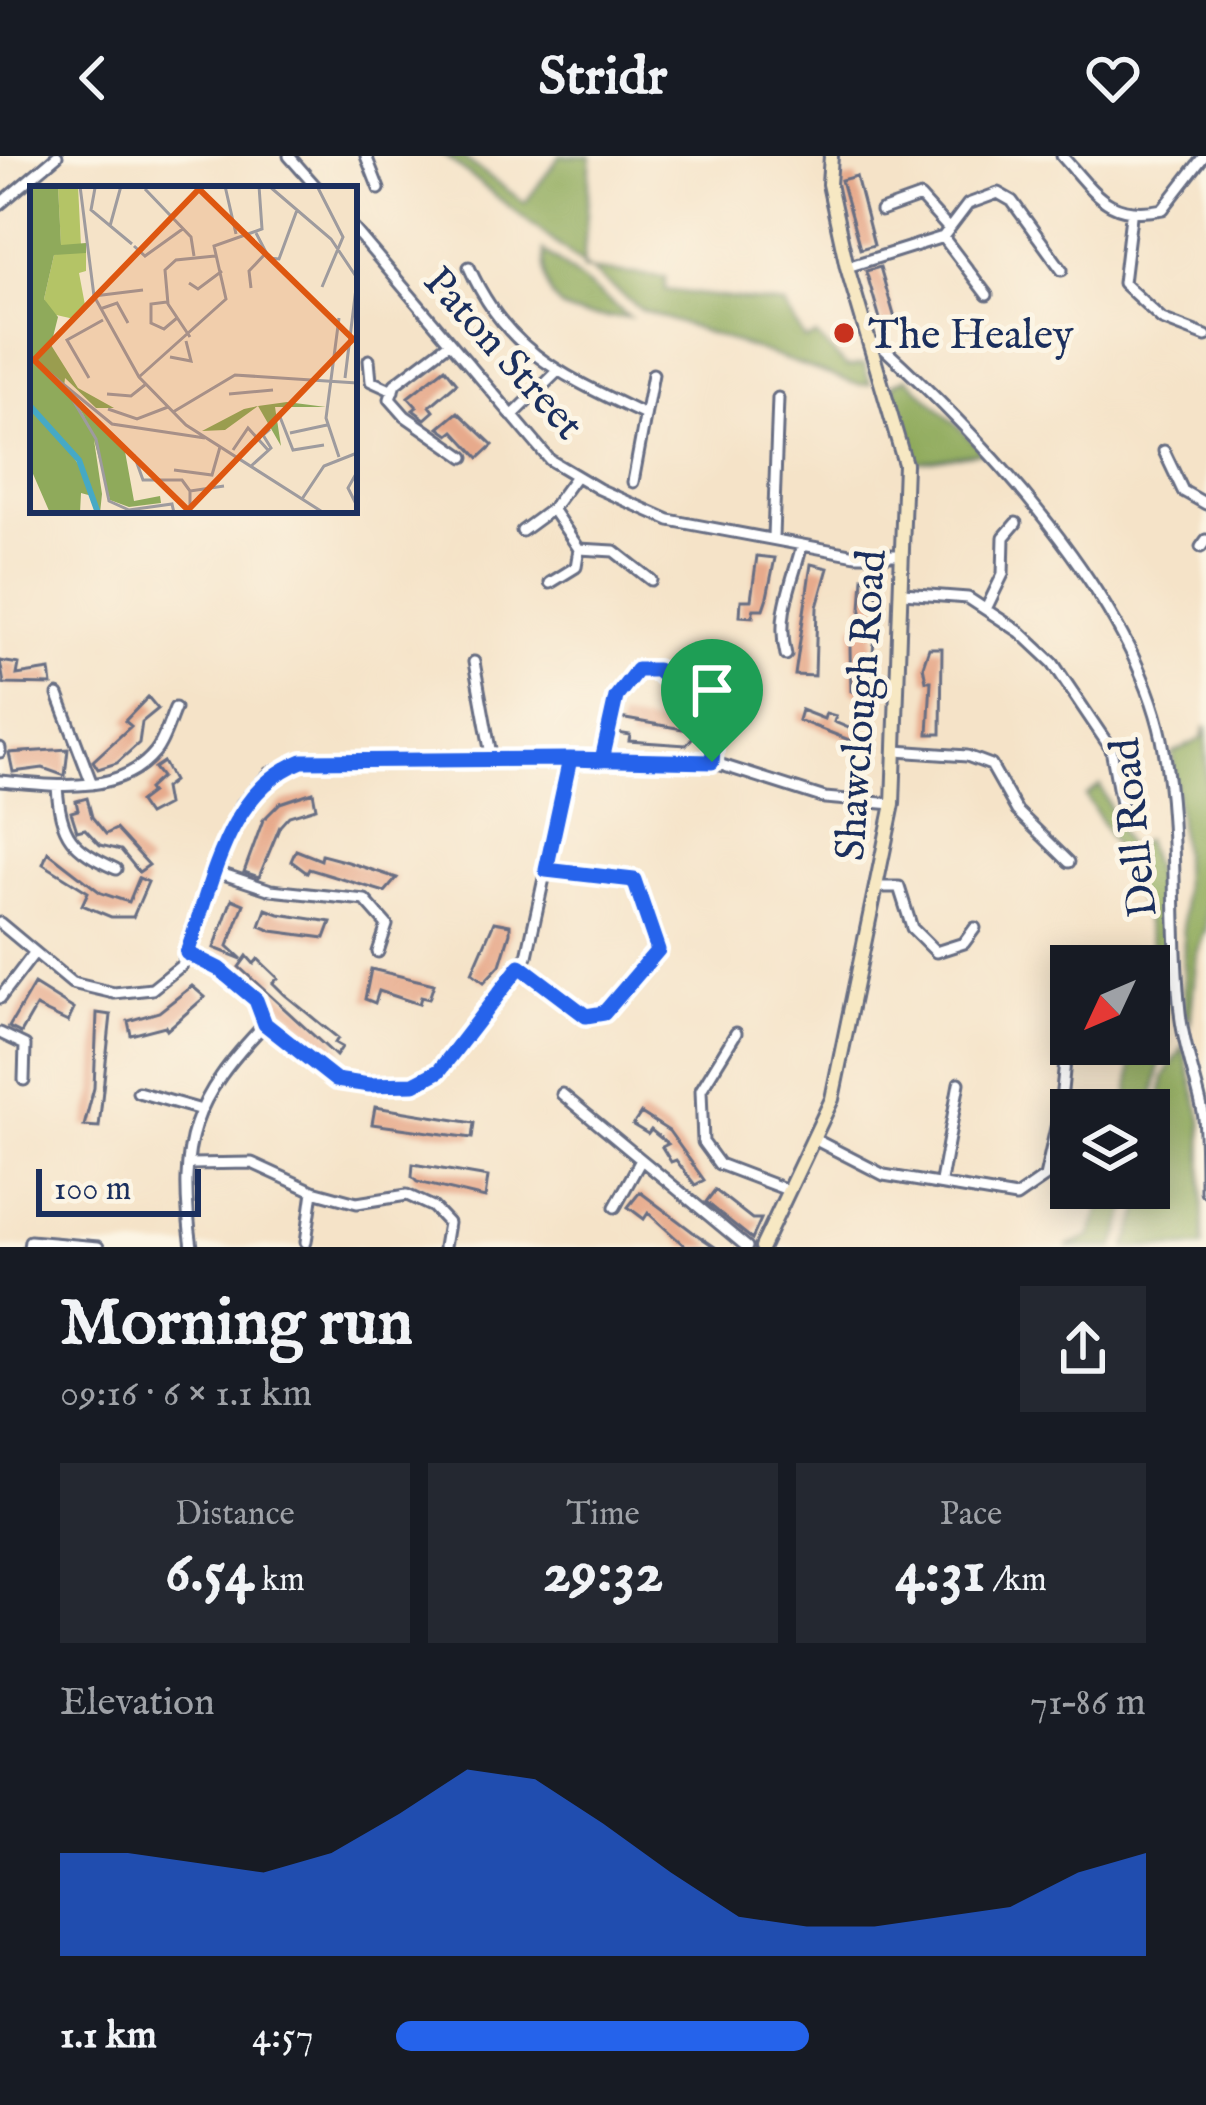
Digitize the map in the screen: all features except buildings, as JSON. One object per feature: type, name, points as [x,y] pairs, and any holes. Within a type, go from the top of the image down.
[{"type":"main road","name":"Shawclough Road","points":[[762,1247],[785,1189],[832,1099],[880,886],[893,805],[904,464],[847,267],[829,184],[831,156]]},
{"type":"street","points":[[0,204],[56,156]]},
{"type":"street","points":[[289,156],[315,186]]},
{"type":"street","points":[[366,156],[379,189]]},
{"type":"street","points":[[1062,156],[1103,202],[1131,216],[1163,209],[1204,156]]},
{"type":"street","points":[[847,267],[945,232],[968,204],[998,193],[1012,201],[1062,270]]},
{"type":"street","points":[[881,211],[920,197],[987,295]]},
{"type":"street","points":[[1131,216],[1123,283],[1162,319],[1206,336]]},
{"type":"street","name":"Paton Street","points":[[357,234],[550,460],[576,476],[668,520],[856,555],[903,555]]},
{"type":"street","points":[[469,267],[487,305],[555,374],[643,414]]},
{"type":"street","points":[[449,343],[393,391],[390,399],[405,416],[464,457]]},
{"type":"street","name":"Dell Road","points":[[869,345],[879,344],[928,388],[1013,478],[1086,580],[1142,683],[1161,735],[1174,822],[1180,1015],[1205,1122],[1206,1191]]},
{"type":"street","points":[[369,360],[371,381],[393,391]]},
{"type":"street","points":[[512,416],[555,374]]},
{"type":"street","points":[[633,482],[653,374]]},
{"type":"street","points":[[773,537],[778,398]]},
{"type":"street","points":[[443,458],[451,448]]},
{"type":"street","points":[[1164,451],[1183,491],[1206,504]]},
{"type":"street","points":[[523,531],[552,509],[576,476]]},
{"type":"street","points":[[550,584],[576,566],[579,549],[552,509]]},
{"type":"street","points":[[987,607],[1003,574],[1004,537],[1016,523]]},
{"type":"street","points":[[786,656],[780,631],[784,601],[802,545]]},
{"type":"street","points":[[579,549],[614,551],[651,580]]},
{"type":"street","points":[[903,593],[968,598],[987,607],[1053,663],[1111,749],[1121,804]]},
{"type":"street","points":[[474,662],[492,760]]},
{"type":"street","points":[[602,760],[616,697],[637,670],[657,670],[715,726],[712,762]]},
{"type":"street","points":[[58,695],[92,784]]},
{"type":"street","points":[[0,781],[58,786],[121,777],[154,753],[175,708]]},
{"type":"street","points":[[896,751],[983,760],[998,772],[1006,797],[1026,823],[1069,862]]},
{"type":"street","points":[[187,953],[219,969],[256,1000],[265,1024],[336,1080],[414,1084],[439,1071],[527,956],[570,759]]},
{"type":"street","points":[[0,923],[72,983],[114,994],[152,989],[182,965],[242,804],[270,773],[302,761],[712,762],[825,798],[893,805]]},
{"type":"street","points":[[58,786],[64,829],[79,852],[116,869]]},
{"type":"street","points":[[1047,858],[1058,849]]},
{"type":"street","points":[[520,966],[586,1016],[604,1013],[658,950],[634,880],[546,870]]},
{"type":"street","points":[[217,872],[271,890],[376,905],[387,925],[378,952]]},
{"type":"street","points":[[880,886],[899,887],[911,928],[936,952],[964,944],[975,928]]},
{"type":"street","points":[[0,998],[35,952]]},
{"type":"street","points":[[192,1247],[185,1197],[198,1109],[219,1072],[265,1024]]},
{"type":"street","points":[[0,1033],[26,1045],[24,1080]]},
{"type":"street","points":[[736,1033],[701,1090],[703,1142],[719,1164],[785,1189]]},
{"type":"street","points":[[814,1139],[884,1175],[1016,1197],[1045,1177],[1065,1065]]},
{"type":"street","points":[[941,1181],[959,1083]]},
{"type":"street","points":[[138,1092],[198,1109]]},
{"type":"street","points":[[562,1094],[747,1247]]},
{"type":"street","points":[[615,1208],[641,1160]]},
{"type":"street","points":[[190,1164],[252,1163],[313,1191],[358,1203],[407,1195],[433,1207],[448,1222],[444,1247]]},
{"type":"street","points":[[306,1242],[313,1191]]},
{"type":"street","points":[[30,1244],[98,1247]]},
{"type":"green space","points":[[445,156],[461,156],[525,203],[560,156],[591,156],[583,265]]},
{"type":"green space","points":[[544,251],[629,317],[591,316],[564,309],[549,289]]},
{"type":"green space","points":[[590,270],[665,277],[665,290],[784,305],[805,340],[816,336],[847,367],[864,364],[870,384],[859,385],[641,310]]},
{"type":"green space","points":[[907,378],[984,452],[912,463],[893,384]]},
{"type":"green space","points":[[1206,726],[1206,928],[1197,953],[1190,1023],[1185,1012],[1182,854],[1172,753],[1201,739]]},
{"type":"green space","points":[[1100,785],[1128,848],[1145,840],[1166,945],[1152,945],[1134,888],[1086,796]]},
{"type":"green space","points":[[1183,1047],[1202,1120],[1203,1247],[1126,1247],[1141,1209],[1170,1209],[1170,1089],[1162,1089],[1164,1077]]},
{"type":"green space","points":[[1131,1065],[1159,1065],[1155,1089],[1129,1089]]},
{"type":"green space","points":[[1100,1209],[1127,1209],[1115,1247],[1067,1247],[1090,1237]]},
{"type":"place","name":"The Healey","points":[[844,333]]},
{"type":"route","points":[[712,762],[602,760],[570,759],[302,761],[270,773],[242,804],[187,953],[219,969],[256,1000],[265,1024],[336,1080],[414,1084],[439,1071],[520,966],[586,1016],[604,1013],[658,950],[634,880],[546,870],[570,759],[602,760],[616,697],[637,670],[657,670],[715,726],[712,762]]}]
